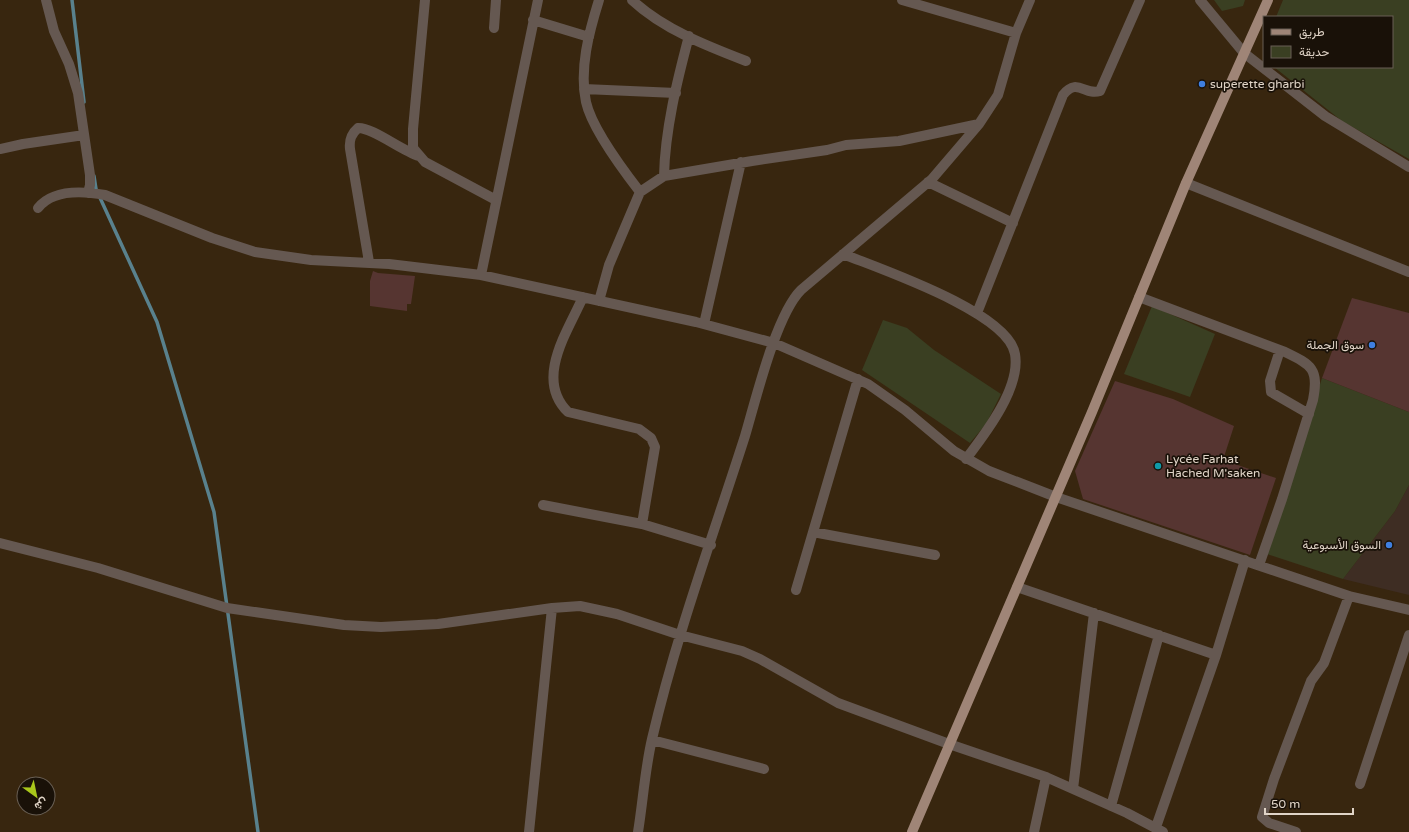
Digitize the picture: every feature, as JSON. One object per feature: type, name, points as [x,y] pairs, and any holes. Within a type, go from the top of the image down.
[{"type":"main road","points":[[912,832],[1056,497],[1186,184],[1268,0]]},
{"type":"street","points":[[46,0],[54,31],[74,78],[81,108],[90,175],[89,193]]},
{"type":"street","points":[[425,0],[412,142],[413,148],[425,162],[496,200]]},
{"type":"street","points":[[494,28],[496,0]]},
{"type":"street","points":[[481,275],[496,200],[519,100],[538,0]]},
{"type":"street","points":[[600,0],[589,37],[584,73],[586,104],[606,143],[640,192]]},
{"type":"street","points":[[632,0],[660,21],[689,36],[746,61]]},
{"type":"street","points":[[902,0],[1016,33]]},
{"type":"street","points":[[638,832],[652,740],[680,635],[711,545],[774,343],[789,307],[796,296],[928,182],[979,124],[998,95],[1016,33],[1030,0]]},
{"type":"street","points":[[977,313],[1063,95],[1066,90],[1074,87],[1094,92],[1100,91],[1140,0]]},
{"type":"street","points":[[1200,0],[1244,53],[1263,68]]},
{"type":"street","points":[[533,20],[589,37]]},
{"type":"street","points":[[664,176],[665,156],[676,92],[689,36]]},
{"type":"street","points":[[1263,68],[1325,116],[1409,167]]},
{"type":"street","points":[[584,89],[676,92]]},
{"type":"street","points":[[599,301],[609,265],[640,192],[664,176],[741,162],[827,150],[846,145],[899,141],[979,124]]},
{"type":"street","points":[[369,262],[349,142],[358,128],[366,129],[408,152],[419,156]]},
{"type":"street","points":[[0,149],[84,135]]},
{"type":"street","points":[[704,324],[741,162]]},
{"type":"street","points":[[928,182],[1013,223]]},
{"type":"street","points":[[1186,184],[1409,272]]},
{"type":"street","points":[[38,208],[43,201],[51,196],[89,193],[105,195],[212,238],[255,252],[311,260],[369,262],[481,275],[704,324],[774,343],[858,379],[894,402],[966,459],[1011,481],[1348,596],[1409,610]]},
{"type":"street","points":[[843,254],[936,292],[977,313],[1005,336],[1011,343],[1015,353],[1015,364],[1012,380],[998,413],[966,459]]},
{"type":"street","points":[[1139,297],[1280,350],[1304,362],[1313,370],[1316,384],[1309,414],[1259,565]]},
{"type":"street","points":[[583,298],[557,354],[553,375],[555,392],[568,412],[639,429],[651,438],[655,446],[642,524]]},
{"type":"street","points":[[1280,350],[1270,381],[1272,392],[1309,414]]},
{"type":"street","points":[[796,590],[858,379]]},
{"type":"street","points":[[543,505],[642,524],[711,545]]},
{"type":"street","points":[[813,532],[935,555]]},
{"type":"street","points":[[0,543],[98,568],[227,608],[344,625],[381,627],[438,624],[552,608],[580,606],[617,614],[680,635],[742,651],[760,659],[838,703],[949,744],[1046,777],[1111,806],[1159,830],[1245,560]]},
{"type":"street","points":[[1017,587],[1216,655]]},
{"type":"street","points":[[1296,832],[1269,823],[1262,817],[1274,779],[1311,681],[1324,663],[1348,596]]},
{"type":"street","points":[[529,832],[552,608]]},
{"type":"street","points":[[1073,789],[1094,613]]},
{"type":"street","points":[[1111,806],[1159,635]]},
{"type":"street","points":[[1360,784],[1409,635]]},
{"type":"street","points":[[652,740],[764,769]]},
{"type":"street","points":[[1034,832],[1046,777]]},
{"type":"shaded area","name":"السوق اﻷسبوعية","points":[[1409,485],[1409,595],[1343,579],[1395,511]]},
{"type":"green space","points":[[1214,0],[1245,0],[1243,6],[1222,11]]},
{"type":"green space","points":[[1283,0],[1409,0],[1409,159],[1342,121],[1275,68],[1393,68],[1393,16],[1276,16]]},
{"type":"green space","points":[[1152,306],[1215,334],[1190,397],[1124,374]]},
{"type":"green space","points":[[883,320],[907,328],[934,350],[1001,394],[986,424],[970,443],[862,370]]},
{"type":"green space","points":[[1322,378],[1409,412],[1409,485],[1395,511],[1343,579],[1267,554]]},
{"type":"building","points":[[373,271],[378,273],[415,276],[411,304],[407,304],[407,311],[370,306],[370,281]]},
{"type":"building","name":"سوق الجملة","points":[[1352,298],[1409,313],[1409,412],[1322,378]]},
{"type":"building","name":"Lycée Farhat Hached M'saken","points":[[1115,381],[1173,399],[1234,426],[1223,460],[1276,478],[1250,555],[1083,499],[1075,471]]},
{"type":"waterway","points":[[72,0],[84,102]]},
{"type":"waterway","points":[[94,176],[96,189],[157,322],[214,512],[258,832]]},
{"type":"place","name":"superette gharbi","points":[[1202,84]]},
{"type":"place","name":"سوق الجملة","points":[[1372,345]]},
{"type":"place","name":"Lycée Farhat Hached M'saken","points":[[1158,466]]},
{"type":"place","name":"السوق اﻷسبوعية","points":[[1389,545]]}]
